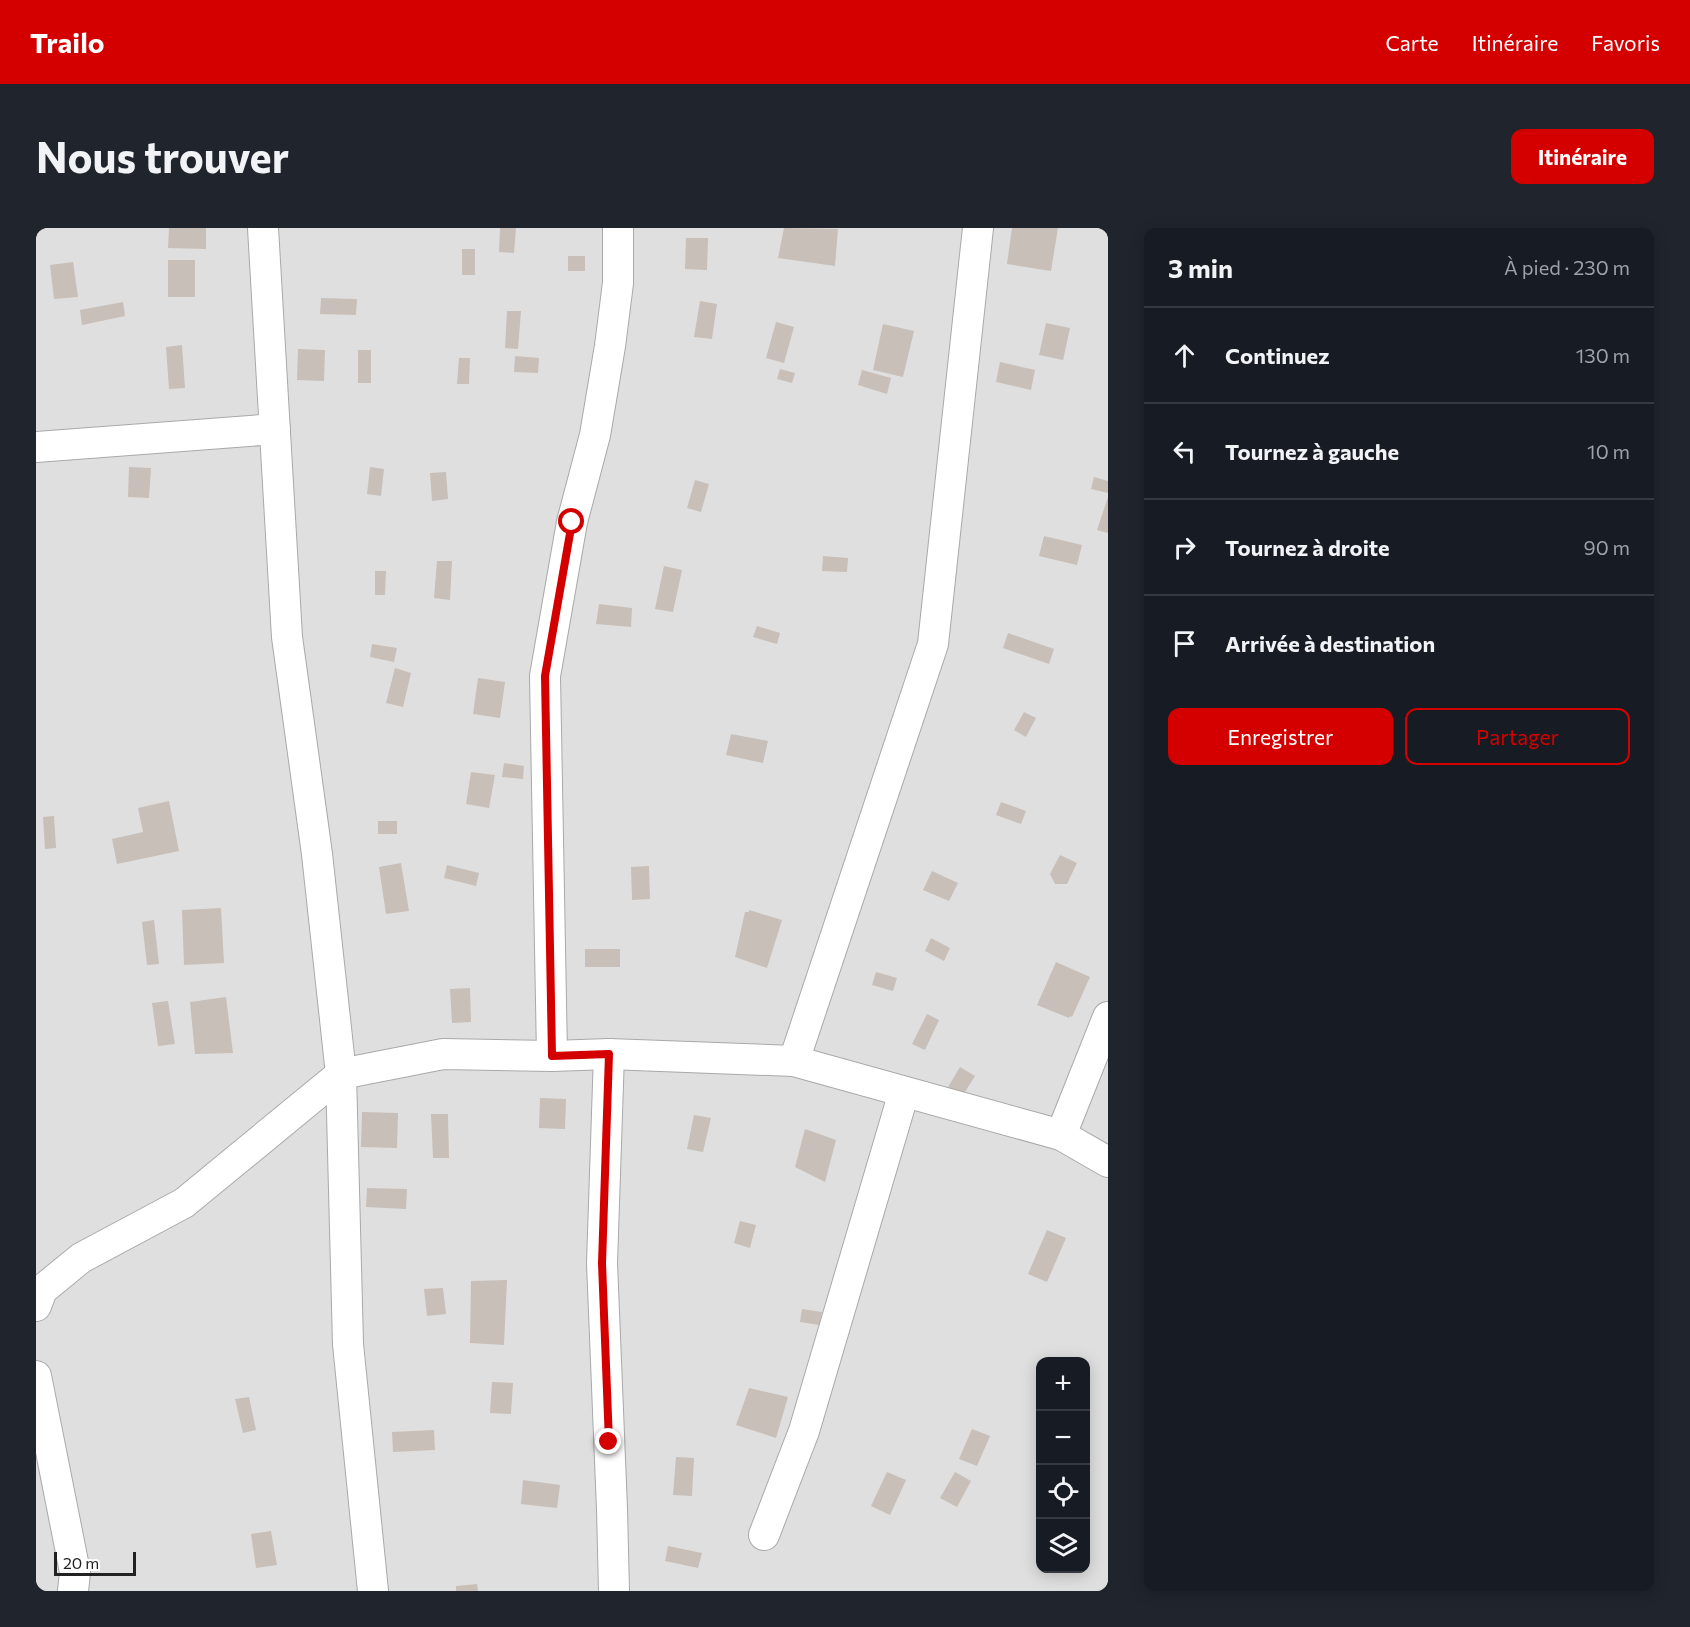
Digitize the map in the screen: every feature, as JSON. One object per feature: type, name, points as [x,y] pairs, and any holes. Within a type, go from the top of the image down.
[{"type":"street","points":[[263,228],[287,637],[317,854],[341,1074],[348,1344],[373,1591]]},
{"type":"street","points":[[552,1056],[545,676],[572,522],[595,435],[610,346],[618,284],[618,228]]},
{"type":"street","points":[[794,1061],[933,644],[978,228]]},
{"type":"street","points":[[36,447],[275,429]]},
{"type":"street","points":[[1061,1135],[1108,1017]]},
{"type":"street","points":[[36,1306],[42,1290],[81,1258],[184,1203],[341,1074],[443,1054],[552,1056],[609,1054],[794,1061],[1061,1135],[1108,1162]]},
{"type":"street","points":[[609,1054],[602,1263],[614,1591]]},
{"type":"street","points":[[764,1535],[804,1431],[904,1092]]},
{"type":"street","points":[[36,1376],[75,1572],[73,1591]]},
{"type":"shaded area","points":[[36,228],[1108,228],[1108,1591],[36,1591]]},
{"type":"building","points":[[169,228],[206,228],[206,249],[168,248]]},
{"type":"building","points":[[500,228],[516,228],[514,253],[499,252]]},
{"type":"building","points":[[784,228],[838,229],[835,266],[778,258]]},
{"type":"building","points":[[1012,228],[1058,228],[1051,271],[1007,264]]},
{"type":"building","points":[[686,238],[708,238],[707,270],[685,269]]},
{"type":"building","points":[[462,249],[475,249],[475,275],[462,275]]},
{"type":"building","points":[[568,256],[585,256],[585,271],[568,271]]},
{"type":"building","points":[[168,260],[195,260],[195,297],[168,297]]},
{"type":"building","points":[[73,262],[78,297],[54,299],[50,265]]},
{"type":"building","points":[[321,298],[357,299],[356,315],[320,314]]},
{"type":"building","points":[[700,301],[717,304],[712,339],[694,337]]},
{"type":"building","points":[[123,302],[125,316],[82,325],[80,310]]},
{"type":"building","points":[[507,311],[521,311],[518,349],[505,348]]},
{"type":"building","points":[[776,322],[794,327],[784,363],[766,358]]},
{"type":"building","points":[[1046,323],[1070,328],[1063,360],[1039,355]]},
{"type":"building","points":[[883,324],[914,331],[903,377],[873,370]]},
{"type":"building","points":[[182,345],[185,388],[169,389],[166,347]]},
{"type":"building","points":[[298,349],[325,350],[324,381],[297,380]]},
{"type":"building","points":[[358,350],[371,350],[371,383],[358,383]]},
{"type":"building","points":[[515,356],[539,358],[538,373],[514,372]]},
{"type":"building","points":[[459,358],[470,358],[469,384],[457,384]]},
{"type":"building","points":[[1000,362],[1035,370],[1031,390],[996,382]]},
{"type":"building","points":[[780,369],[795,373],[792,383],[777,379]]},
{"type":"building","points":[[862,370],[891,378],[887,394],[858,385]]},
{"type":"building","points":[[129,467],[151,468],[149,498],[128,497]]},
{"type":"building","points":[[370,467],[384,469],[381,496],[367,494]]},
{"type":"building","points":[[446,472],[448,499],[432,501],[430,473]]},
{"type":"building","points":[[1094,477],[1108,481],[1108,493],[1091,489]]},
{"type":"building","points":[[695,480],[709,484],[701,512],[687,508]]},
{"type":"building","points":[[1108,497],[1108,533],[1097,530]]},
{"type":"building","points":[[1044,536],[1082,545],[1077,565],[1039,556]]},
{"type":"building","points":[[823,556],[848,558],[847,572],[822,571]]},
{"type":"building","points":[[437,561],[452,561],[450,600],[434,598]]},
{"type":"building","points":[[664,566],[682,570],[673,612],[655,609]]},
{"type":"building","points":[[375,571],[386,571],[385,595],[375,595]]},
{"type":"building","points":[[599,604],[632,608],[631,627],[596,624]]},
{"type":"building","points":[[757,626],[780,633],[777,644],[753,637]]},
{"type":"building","points":[[1008,633],[1054,649],[1049,664],[1003,648]]},
{"type":"building","points":[[372,644],[397,648],[394,662],[370,657]]},
{"type":"building","points":[[395,668],[411,673],[403,707],[386,703]]},
{"type":"building","points":[[478,678],[505,682],[500,718],[473,714]]},
{"type":"building","points":[[1024,712],[1036,718],[1026,737],[1014,730]]},
{"type":"building","points":[[731,734],[768,741],[763,763],[726,755]]},
{"type":"building","points":[[504,763],[524,766],[523,779],[502,777]]},
{"type":"building","points":[[471,772],[495,775],[489,808],[466,804]]},
{"type":"building","points":[[169,801],[179,851],[117,864],[112,839],[143,832],[138,808]]},
{"type":"building","points":[[1001,802],[1026,811],[1021,824],[996,815]]},
{"type":"building","points":[[54,816],[56,848],[45,849],[43,817]]},
{"type":"building","points":[[378,821],[397,821],[397,834],[378,834]]},
{"type":"building","points":[[1060,855],[1077,863],[1067,884],[1055,884],[1050,874]]},
{"type":"building","points":[[401,863],[409,911],[386,914],[379,867]]},
{"type":"building","points":[[447,865],[479,873],[476,886],[444,878]]},
{"type":"building","points":[[649,866],[650,899],[632,900],[631,867]]},
{"type":"building","points":[[932,871],[958,883],[949,901],[923,890]]},
{"type":"building","points":[[221,908],[224,963],[184,965],[182,910]]},
{"type":"building","points":[[749,910],[782,920],[767,968],[735,957],[745,912]]},
{"type":"building","points":[[154,920],[159,964],[147,965],[142,922]]},
{"type":"building","points":[[931,938],[950,948],[944,961],[925,951]]},
{"type":"building","points":[[585,949],[620,949],[620,967],[585,967]]},
{"type":"building","points":[[1056,962],[1090,977],[1072,1017],[1069,1018],[1037,1005]]},
{"type":"building","points":[[876,972],[897,978],[893,991],[872,985]]},
{"type":"building","points":[[470,988],[471,1022],[452,1023],[450,989]]},
{"type":"building","points":[[226,997],[233,1053],[195,1054],[190,1002]]},
{"type":"building","points":[[168,1001],[175,1044],[158,1046],[152,1003]]},
{"type":"building","points":[[927,1014],[939,1020],[925,1050],[912,1044]]},
{"type":"building","points":[[960,1067],[975,1076],[958,1103],[944,1094]]},
{"type":"building","points":[[540,1098],[566,1099],[565,1129],[539,1128]]},
{"type":"building","points":[[362,1112],[398,1113],[397,1148],[361,1147]]},
{"type":"building","points":[[431,1114],[448,1114],[449,1158],[433,1158]]},
{"type":"building","points":[[694,1115],[711,1118],[703,1152],[687,1149]]},
{"type":"building","points":[[805,1129],[836,1140],[825,1182],[795,1167]]},
{"type":"building","points":[[367,1188],[407,1189],[406,1209],[366,1207]]},
{"type":"building","points":[[740,1221],[756,1225],[750,1248],[734,1243]]},
{"type":"building","points":[[1047,1230],[1066,1238],[1047,1282],[1028,1274]]},
{"type":"building","points":[[507,1280],[504,1345],[470,1343],[471,1281]]},
{"type":"building","points":[[443,1288],[446,1314],[427,1316],[424,1289]]},
{"type":"building","points":[[802,1309],[822,1312],[819,1325],[800,1322]]},
{"type":"building","points":[[492,1382],[513,1383],[511,1414],[490,1413]]},
{"type":"building","points":[[749,1388],[788,1397],[776,1438],[736,1425]]},
{"type":"building","points":[[249,1397],[256,1430],[243,1433],[235,1399]]},
{"type":"building","points":[[972,1429],[990,1436],[977,1466],[959,1459]]},
{"type":"building","points":[[434,1430],[435,1450],[393,1452],[392,1432]]},
{"type":"building","points":[[676,1457],[694,1458],[692,1496],[673,1495]]},
{"type":"building","points":[[887,1472],[906,1480],[890,1515],[871,1506]]},
{"type":"building","points":[[955,1472],[971,1481],[957,1507],[940,1498]]},
{"type":"building","points":[[523,1480],[560,1485],[557,1508],[521,1504]]},
{"type":"building","points":[[271,1531],[277,1565],[256,1568],[251,1534]]},
{"type":"building","points":[[668,1546],[702,1553],[698,1568],[665,1561]]},
{"type":"building","points":[[477,1584],[478,1591],[456,1591],[456,1586]]},
{"type":"route","points":[[572,522],[545,676],[552,1056],[609,1054],[602,1263],[609,1442]]}]
